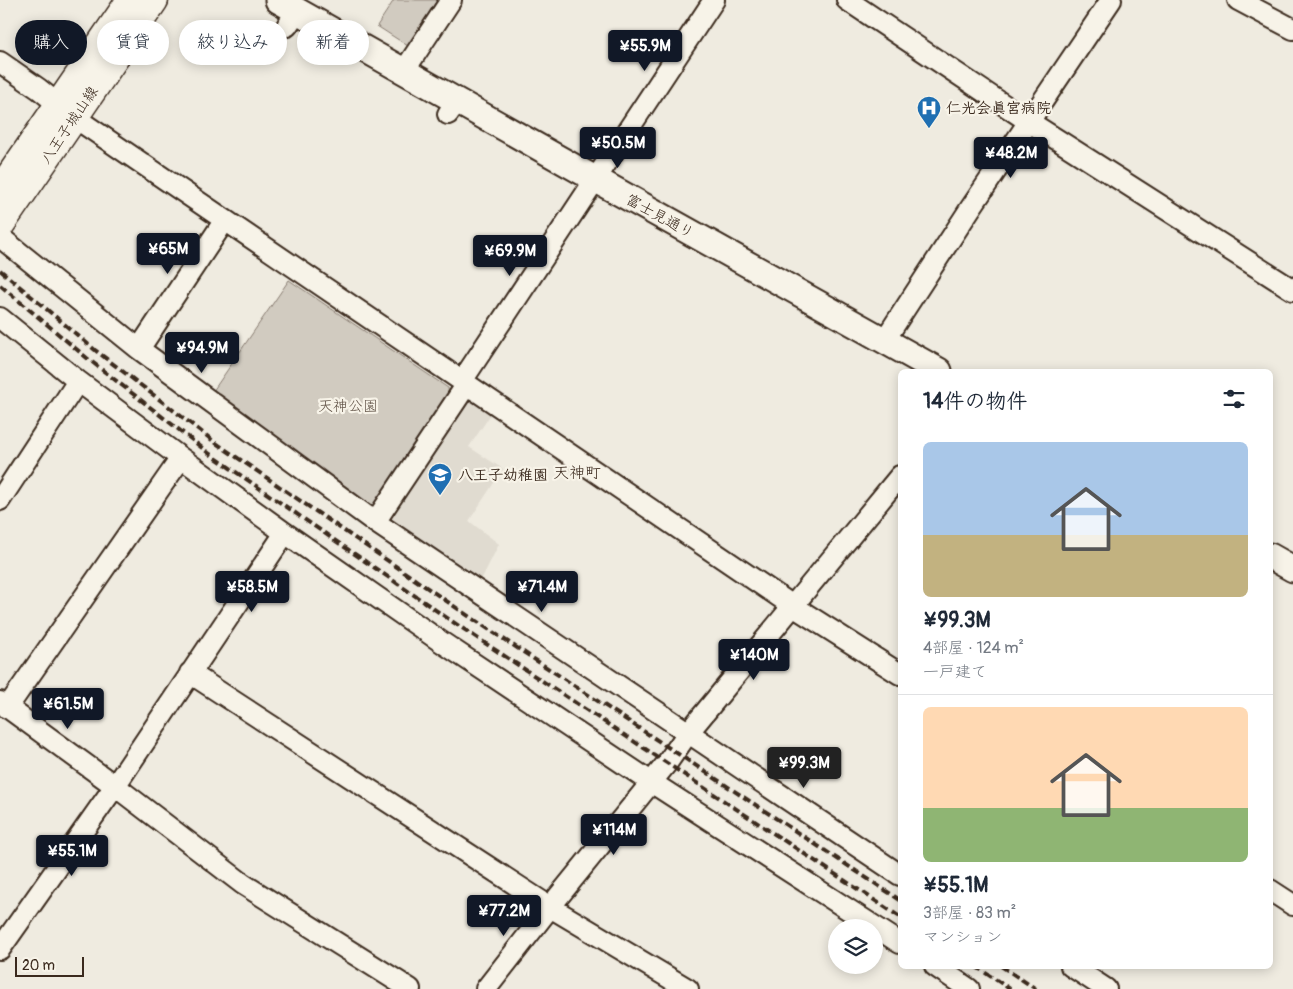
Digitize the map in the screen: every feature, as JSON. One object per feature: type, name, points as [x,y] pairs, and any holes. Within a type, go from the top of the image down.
[{"type":"main road","name":"八王子城山線","points":[[0,225],[131,0]]},
{"type":"main road","name":"八王子城山線","points":[[0,191],[154,0]]},
{"type":"street","points":[[404,71],[451,0]]},
{"type":"street","points":[[375,522],[595,179],[714,0]]},
{"type":"street","points":[[846,0],[1028,121],[1293,290]]},
{"type":"street","points":[[884,341],[1028,121],[1111,0]]},
{"type":"street","points":[[1238,0],[1293,29]]},
{"type":"street","name":"富士見通り","points":[[298,12],[935,369]]},
{"type":"street","points":[[0,62],[39,89],[66,111],[225,220],[794,606],[898,673]]},
{"type":"street","points":[[139,350],[225,220]]},
{"type":"street","points":[[0,237],[139,350],[375,522],[898,874]]},
{"type":"street","points":[[0,318],[78,381],[181,458],[453,650],[651,782],[898,942]]},
{"type":"street","points":[[0,500],[78,381]]},
{"type":"street","points":[[181,458],[3,705],[114,786],[242,884],[410,989]]},
{"type":"street","points":[[486,989],[667,763],[688,733],[898,478]]},
{"type":"street","points":[[0,949],[114,786],[285,533]]},
{"type":"street","points":[[1273,558],[1293,569]]},
{"type":"street","points":[[190,673],[550,907],[688,989]]},
{"type":"street","points":[[1273,892],[1293,905]]},
{"type":"street","points":[[939,969],[967,989]]},
{"type":"street","points":[[1077,969],[1106,989]]},
{"type":"shaded area","name":"八王子幼稚園","points":[[467,384],[497,405],[469,447],[503,469],[469,521],[499,544],[476,590],[375,522]]},
{"type":"green space","points":[[394,0],[437,0],[408,46],[377,26]]},
{"type":"green space","name":"天神公園","points":[[289,280],[448,388],[449,397],[376,505],[366,507],[211,394]]},
{"type":"railway","points":[[0,270],[95,350],[216,443],[461,611],[898,899]]},
{"type":"railway","points":[[0,285],[87,358],[210,454],[453,622],[898,916]]},
{"type":"railway","points":[[980,969],[1010,989]]},
{"type":"railway","points":[[1006,969],[1036,989]]},
{"type":"place","name":"仁光会眞宮病院","points":[[929,129]]},
{"type":"place","name":"八王子幼稚園","points":[[440,496]]},
{"type":"district","name":"天神町","points":[[577,472]]}]
